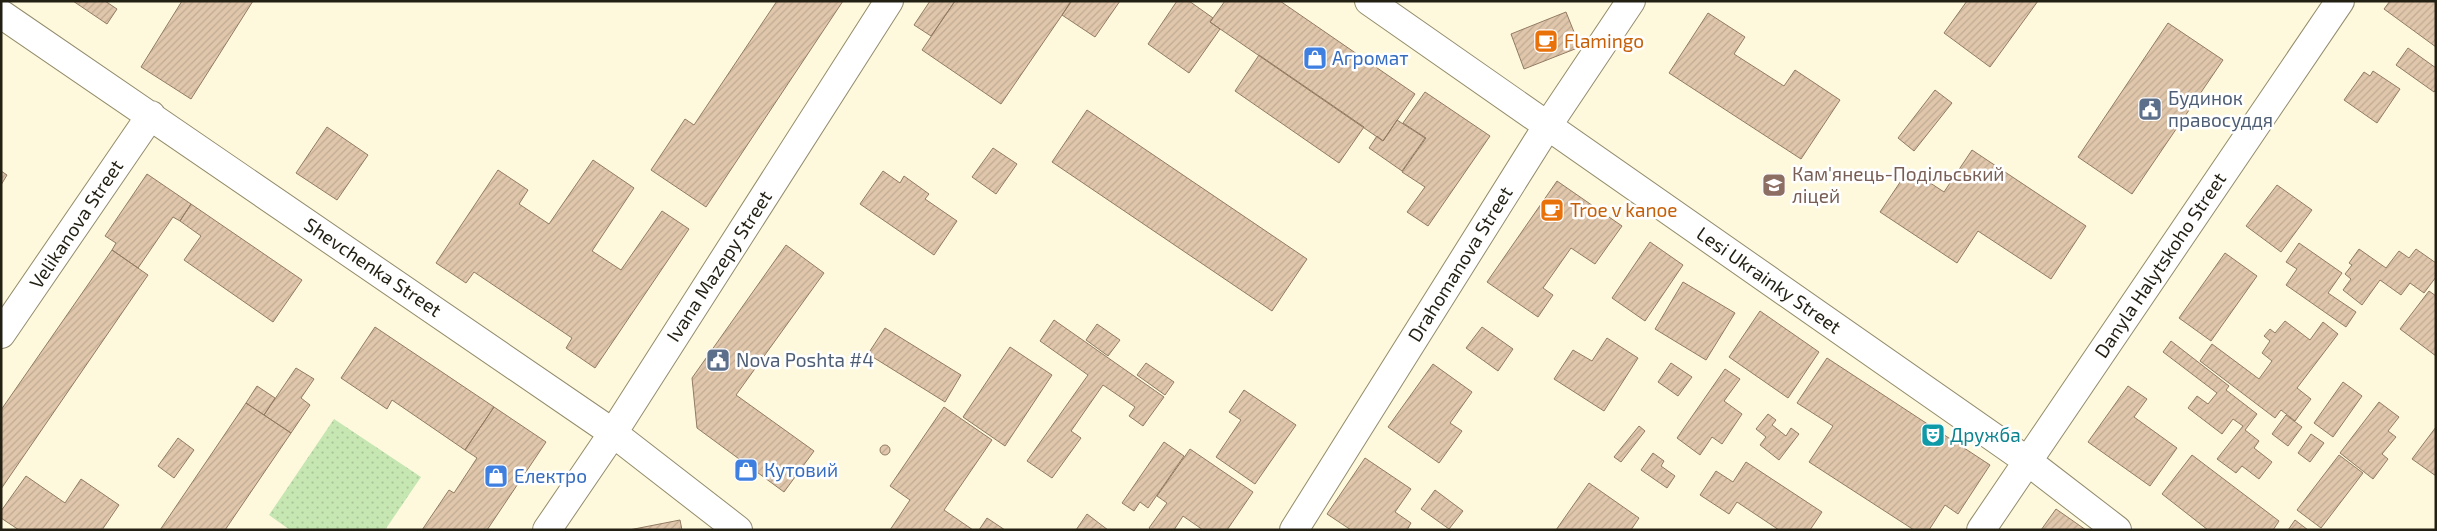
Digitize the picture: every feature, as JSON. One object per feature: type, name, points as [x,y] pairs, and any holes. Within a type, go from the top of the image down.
[{"type":"street","name":"Ivana Mazepy Street","points":[[547,530],[613,433],[889,1]]},
{"type":"street","name":"Lesi Ukrainky Street","points":[[1369,1],[2026,460],[2116,530]]},
{"type":"street","name":"Drahomanova Street","points":[[1294,530],[1548,125],[1631,1]]},
{"type":"street","name":"Danyla Halytskoho Street","points":[[1981,530],[2026,460],[2340,1]]},
{"type":"street","name":"Shevchenka Street","points":[[1,14],[613,433],[738,530]]},
{"type":"street","name":"Velikanova Street","points":[[1,334],[151,115]]},
{"type":"green space","points":[[334,419],[421,477],[385,530],[290,530],[269,515]]},
{"type":"building","points":[[73,1],[105,1],[117,9],[107,24]]},
{"type":"building","points":[[182,1],[253,1],[191,99],[141,67]]},
{"type":"building","points":[[777,1],[843,1],[706,207],[651,170],[685,119],[694,125]]},
{"type":"building","points":[[930,1],[955,1],[931,36],[914,25]]},
{"type":"building","points":[[955,1],[1071,2],[1001,104],[922,50]]},
{"type":"building","points":[[1071,1],[1120,1],[1095,37],[1062,15]]},
{"type":"building","points":[[1177,1],[1189,1],[1213,18],[1210,22],[1220,29],[1189,73],[1148,44]]},
{"type":"building","points":[[1225,1],[1280,1],[1415,94],[1383,141],[1210,22]]},
{"type":"building","points":[[1967,1],[2038,1],[1990,67],[1944,33]]},
{"type":"building","points":[[2390,1],[2436,1],[2436,47],[2384,9]]},
{"type":"building","points":[[1566,12],[1580,47],[1524,69],[1511,34]]},
{"type":"building","points":[[1708,13],[1745,37],[1734,54],[1784,86],[1795,70],[1840,100],[1801,159],[1669,73]]},
{"type":"building","name":"Будинок правосуддя","points":[[2168,23],[2223,60],[2132,194],[2078,157]]},
{"type":"building","points":[[2408,48],[2436,68],[2436,89],[2434,92],[2396,65]]},
{"type":"building","points":[[1259,55],[1364,127],[1339,163],[1235,91]]},
{"type":"building","points":[[2373,71],[2400,89],[2377,123],[2344,100],[2364,72],[2370,76]]},
{"type":"building","points":[[1935,90],[1952,103],[1914,151],[1898,138]]},
{"type":"building","points":[[1425,92],[1490,136],[1428,226],[1407,212],[1425,187],[1402,172],[1426,138],[1403,123]]},
{"type":"building","points":[[1087,110],[1307,259],[1272,311],[1052,162]]},
{"type":"building","points":[[1397,120],[1425,138],[1402,171],[1369,148],[1377,136],[1383,141]]},
{"type":"building","points":[[327,127],[368,155],[337,200],[296,173]]},
{"type":"building","points":[[993,148],[1017,164],[996,194],[972,177]]},
{"type":"building","points":[[1972,150],[2086,226],[2051,279],[1978,231],[1957,263],[1880,212],[1909,169],[1944,192]]},
{"type":"building","points":[[593,160],[634,188],[592,251],[621,270],[662,211],[689,229],[595,368],[566,348],[572,338],[474,272],[466,283],[436,263],[498,170],[528,190],[519,204],[549,224]]},
{"type":"building","points":[[1,171],[7,175],[1,185]]},
{"type":"building","points":[[883,171],[900,183],[904,176],[929,194],[925,199],[957,221],[934,255],[860,204]]},
{"type":"building","points":[[147,174],[191,204],[180,221],[173,217],[138,268],[112,250],[116,243],[105,236]]},
{"type":"building","points":[[1557,181],[1622,226],[1595,264],[1571,248],[1543,288],[1553,295],[1538,317],[1487,282]]},
{"type":"building","points":[[2277,185],[2312,210],[2281,252],[2246,226]]},
{"type":"building","points":[[191,204],[302,280],[273,322],[184,260],[201,236],[180,221]]},
{"type":"building","points":[[1650,242],[1683,265],[1645,321],[1612,298]]},
{"type":"building","points":[[2299,243],[2342,273],[2328,293],[2356,312],[2346,327],[2286,285],[2297,269],[2286,262]]},
{"type":"building","points":[[786,245],[824,273],[736,395],[814,451],[784,492],[697,428],[692,378]]},
{"type":"building","points":[[2359,249],[2386,268],[2399,251],[2409,258],[2416,249],[2436,263],[2436,277],[2424,293],[2410,283],[2401,295],[2380,280],[2362,305],[2343,290],[2351,279],[2345,274],[2352,265],[2349,263]]},
{"type":"building","points":[[112,250],[148,275],[1,489],[1,410]]},
{"type":"building","points":[[2225,253],[2257,276],[2211,341],[2179,318]]},
{"type":"building","points":[[1683,282],[1735,313],[1706,360],[1655,329]]},
{"type":"building","points":[[2429,291],[2436,296],[2436,356],[2400,329]]},
{"type":"building","points":[[1760,311],[1819,352],[1788,398],[1729,357]]},
{"type":"building","points":[[1054,320],[1164,397],[1143,426],[1129,416],[1135,407],[1103,385],[1071,431],[1081,438],[1052,478],[1027,461],[1088,375],[1040,341]]},
{"type":"building","points":[[2285,321],[2310,340],[2323,322],[2338,334],[2297,388],[2311,399],[2295,421],[2281,410],[2275,418],[2200,361],[2212,344],[2259,379],[2272,361],[2262,353],[2270,341],[2264,336],[2270,329],[2275,333]]},
{"type":"building","points":[[1097,324],[1120,340],[1108,356],[1086,340]]},
{"type":"building","points":[[375,327],[494,407],[465,450],[392,400],[387,409],[341,378]]},
{"type":"building","points":[[1482,327],[1513,349],[1498,371],[1466,348]]},
{"type":"building","points":[[885,328],[961,375],[945,402],[868,354]]},
{"type":"building","points":[[1607,338],[1638,358],[1604,411],[1554,379],[1573,350],[1592,361]]},
{"type":"building","points":[[2171,341],[2229,386],[2226,390],[2257,414],[2245,430],[2259,441],[2254,448],[2272,462],[2259,479],[2242,466],[2236,473],[2217,459],[2243,426],[2233,419],[2222,434],[2188,408],[2197,396],[2208,404],[2217,393],[2163,352]]},
{"type":"building","points":[[1010,347],[1052,375],[1005,446],[963,417]]},
{"type":"building","points":[[1827,358],[1990,465],[1958,514],[1945,505],[1929,530],[1914,530],[1809,462],[1833,426],[1797,403]]},
{"type":"building","points":[[1146,363],[1174,382],[1165,395],[1137,375]]},
{"type":"building","points":[[1671,363],[1692,377],[1678,396],[1658,382]]},
{"type":"building","points":[[1433,364],[1472,392],[1450,423],[1462,431],[1439,463],[1388,427]]},
{"type":"building","points":[[296,368],[314,379],[301,398],[310,405],[291,433],[264,415]]},
{"type":"building","points":[[1725,369],[1740,379],[1724,401],[1742,414],[1722,444],[1712,437],[1700,455],[1677,438]]},
{"type":"building","points":[[2343,382],[2362,396],[2333,437],[2314,423]]},
{"type":"building","points":[[257,386],[275,398],[264,415],[246,403]]},
{"type":"building","points":[[2128,386],[2147,399],[2134,417],[2177,448],[2150,486],[2088,442]]},
{"type":"building","points":[[1244,390],[1296,425],[1255,484],[1216,457],[1241,420],[1229,412]]},
{"type":"building","points":[[2379,402],[2399,417],[2388,431],[2396,437],[2382,454],[2388,459],[2373,479],[2340,453]]},
{"type":"building","points":[[246,403],[291,433],[225,530],[160,530]]},
{"type":"building","points":[[494,407],[546,442],[487,530],[422,530],[449,490],[454,493],[477,458],[465,450]]},
{"type":"building","points":[[944,407],[992,440],[944,510],[973,530],[890,530],[910,500],[890,486]]},
{"type":"building","points":[[1768,414],[1776,420],[1772,425],[1786,436],[1791,428],[1799,434],[1779,460],[1760,445],[1766,437],[1756,429]]},
{"type":"building","points":[[2286,415],[2302,427],[2288,446],[2272,434]]},
{"type":"building","points":[[1639,426],[1645,431],[1621,462],[1614,457]]},
{"type":"building","points":[[2436,427],[2436,476],[2412,459]]},
{"type":"building","points":[[2311,434],[2324,443],[2310,462],[2298,453]]},
{"type":"building","points":[[178,438],[194,450],[174,478],[158,466]]},
{"type":"building","points":[[1164,442],[1184,456],[1148,508],[1140,502],[1134,511],[1122,503]]},
{"type":"building","points":[[883,445],[887,445],[890,450],[889,454],[883,455],[880,452],[880,448]]},
{"type":"building","points":[[1190,449],[1253,492],[1227,530],[1203,530],[1183,516],[1174,530],[1151,530],[1149,528],[1167,503],[1157,496]]},
{"type":"building","points":[[1653,453],[1664,461],[1661,466],[1675,476],[1667,488],[1641,470]]},
{"type":"building","points":[[2192,455],[2279,521],[2273,530],[2208,530],[2162,494]]},
{"type":"building","points":[[2339,455],[2363,473],[2321,528],[2297,510]]},
{"type":"building","points":[[1365,458],[1411,489],[1395,512],[1411,523],[1407,530],[1351,530],[1327,514]]},
{"type":"building","points":[[1746,462],[1822,512],[1810,530],[1779,530],[1737,502],[1729,514],[1700,495],[1716,471],[1733,482]]},
{"type":"building","points":[[26,476],[65,503],[81,479],[119,505],[102,530],[19,530],[1,518],[1,511]]},
{"type":"building","points":[[1589,483],[1639,518],[1631,530],[1556,530]]},
{"type":"building","points":[[1435,490],[1463,511],[1449,529],[1421,509]]},
{"type":"building","points":[[2056,509],[2086,530],[2041,530]]},
{"type":"building","points":[[1087,514],[1108,530],[1076,530]]},
{"type":"building","points":[[987,518],[1005,530],[979,530]]},
{"type":"building","points":[[680,520],[682,530],[629,530]]},
{"type":"building","points":[[2295,520],[2308,530],[2288,530]]},
{"type":"place","name":"Flamingo","points":[[1546,41]]},
{"type":"place","name":"Агромат","points":[[1315,58]]},
{"type":"place","name":"Будинок правосуддя","points":[[2150,109]]},
{"type":"place","name":"Кам'янець-Подільський ліцей","points":[[1774,185]]},
{"type":"place","name":"Troe v kanoe","points":[[1552,210]]},
{"type":"place","name":"Nova Poshta #4","points":[[718,360]]},
{"type":"place","name":"Дружба","points":[[1933,435]]},
{"type":"place","name":"Кутовий","points":[[746,470]]},
{"type":"place","name":"Електро","points":[[496,476]]}]
